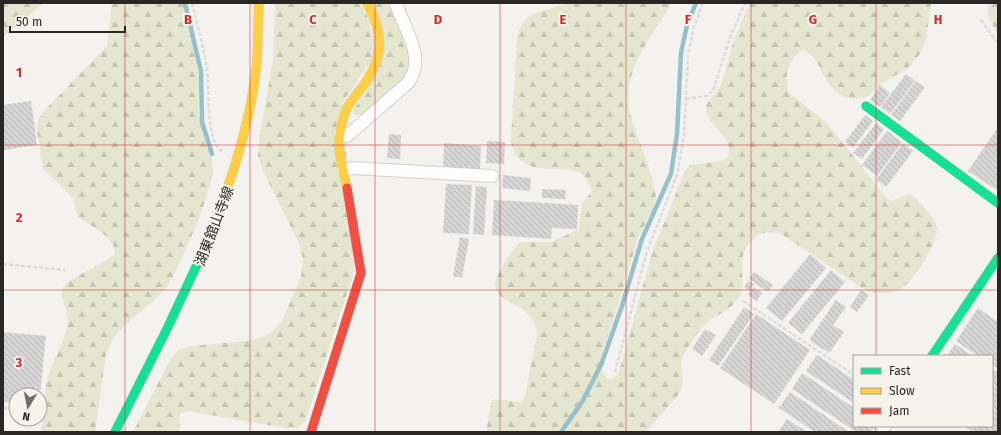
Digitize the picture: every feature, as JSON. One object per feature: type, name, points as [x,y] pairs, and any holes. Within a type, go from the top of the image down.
[{"type":"street","name":"湖東舘山寺線","points":[[115,432],[205,252],[225,201],[238,157],[255,72],[259,26],[259,3]]},
{"type":"street","points":[[311,432],[361,273],[343,170],[340,150],[340,134],[343,118],[348,104],[371,76],[377,62],[380,48],[376,20],[367,3]]},
{"type":"street","points":[[340,134],[347,136],[408,83],[414,74],[417,64],[416,53],[396,3]]},
{"type":"street","points":[[866,106],[998,203]]},
{"type":"street","points":[[343,170],[352,168],[492,176]]},
{"type":"street","points":[[933,355],[998,258]]},
{"type":"path","points":[[192,3],[207,70],[208,114],[211,127],[219,151],[238,157]]},
{"type":"path","points":[[615,372],[647,251],[677,175],[684,135],[690,40],[703,3]]},
{"type":"path","points":[[686,99],[706,96],[713,90],[731,35],[745,3]]},
{"type":"path","points":[[981,20],[998,44]]},
{"type":"path","points":[[3,264],[65,270]]},
{"type":"path","points":[[743,301],[853,375]]},
{"type":"green space","points":[[3,3],[44,3],[3,37]]},
{"type":"green space","points":[[112,3],[183,3],[197,62],[199,77],[198,103],[201,128],[210,152],[213,169],[202,211],[174,275],[161,294],[125,325],[117,334],[106,354],[95,432],[41,432],[42,427],[48,427],[48,387],[46,387],[47,380],[68,326],[62,291],[67,282],[109,259],[115,254],[112,243],[108,238],[81,219],[77,214],[73,198],[43,169],[37,131],[38,120],[44,111],[107,46]]},
{"type":"green space","points":[[275,3],[360,3],[370,21],[371,61],[343,102],[354,272],[305,422],[296,428],[285,428],[188,411],[180,414],[179,432],[133,432],[170,360],[178,350],[192,346],[254,340],[271,333],[283,319],[301,277],[303,260],[299,243],[264,173],[258,155],[273,59]]},
{"type":"green space","points":[[374,3],[390,3],[406,41],[409,61],[408,70],[403,79],[362,115],[354,115],[352,111],[367,92]]},
{"type":"green space","points":[[567,3],[672,3],[640,54],[630,83],[628,97],[630,112],[648,165],[656,197],[654,206],[638,238],[602,353],[601,369],[607,378],[614,378],[619,372],[652,253],[684,173],[690,165],[720,161],[727,158],[729,150],[728,144],[725,138],[711,122],[706,107],[720,87],[733,43],[750,3],[931,3],[926,40],[920,54],[907,69],[882,83],[869,96],[853,98],[842,96],[833,89],[826,80],[810,53],[802,50],[790,64],[787,75],[789,93],[828,124],[886,197],[891,201],[910,194],[922,204],[936,223],[937,233],[930,249],[925,259],[908,283],[899,290],[889,293],[879,293],[865,290],[783,235],[772,232],[761,234],[754,238],[744,252],[742,259],[743,280],[740,295],[730,308],[708,322],[694,337],[682,359],[681,364],[683,383],[680,393],[646,432],[486,432],[492,401],[495,399],[518,402],[524,400],[537,335],[534,322],[527,313],[501,297],[496,290],[496,281],[502,267],[512,251],[520,242],[551,242],[579,229],[582,204],[592,191],[584,176],[579,172],[538,168],[521,160],[515,152],[511,140],[517,38],[520,28],[524,21],[530,16]]},
{"type":"green space","points":[[988,3],[998,3],[998,36],[988,16]]},
{"type":"building","points":[[906,74],[915,81],[890,114],[881,107]]},
{"type":"building","points":[[916,81],[925,87],[900,121],[891,115]]},
{"type":"building","points":[[880,85],[890,93],[880,107],[870,100]]},
{"type":"building","points":[[31,101],[37,145],[3,150],[3,105]]},
{"type":"building","points":[[865,115],[873,121],[853,148],[845,142]]},
{"type":"building","points":[[876,123],[884,129],[862,159],[853,153]]},
{"type":"building","points":[[998,127],[998,191],[968,171]]},
{"type":"building","points":[[887,131],[902,142],[877,176],[862,165]]},
{"type":"building","points":[[389,134],[401,135],[400,159],[387,158]]},
{"type":"building","points":[[487,141],[505,142],[504,164],[486,163]]},
{"type":"building","points":[[444,143],[481,146],[480,170],[443,168]]},
{"type":"building","points":[[903,143],[913,151],[886,187],[876,180]]},
{"type":"building","points":[[503,175],[531,178],[530,191],[502,188]]},
{"type":"building","points":[[446,184],[472,185],[469,234],[443,233]]},
{"type":"building","points":[[476,186],[487,187],[484,235],[473,234]]},
{"type":"building","points":[[542,189],[566,190],[565,199],[542,198]]},
{"type":"building","points":[[494,200],[578,205],[577,229],[552,228],[551,239],[492,235]]},
{"type":"building","points":[[460,237],[469,239],[462,278],[453,276]]},
{"type":"building","points":[[810,254],[826,268],[782,321],[766,308]]},
{"type":"building","points":[[831,270],[845,282],[802,334],[788,323]]},
{"type":"building","points":[[754,272],[773,285],[768,292],[749,279]]},
{"type":"building","points":[[748,281],[754,284],[749,291],[744,287]]},
{"type":"building","points":[[753,287],[762,293],[757,301],[748,295]]},
{"type":"building","points":[[861,290],[869,295],[857,312],[850,307]]},
{"type":"building","points":[[836,300],[846,307],[833,325],[844,332],[829,353],[809,340]]},
{"type":"building","points":[[744,307],[754,314],[718,366],[709,360]]},
{"type":"building","points":[[978,308],[998,322],[998,369],[993,366],[993,355],[977,355],[956,341]]},
{"type":"building","points":[[756,314],[810,350],[774,404],[720,368]]},
{"type":"building","points":[[705,329],[716,335],[702,356],[692,349]]},
{"type":"building","points":[[3,332],[46,336],[41,387],[8,387],[8,402],[3,402]]},
{"type":"building","points":[[955,344],[971,355],[948,355]]},
{"type":"building","points":[[817,355],[853,379],[853,402],[806,371]]},
{"type":"building","points":[[993,370],[998,373],[998,432],[973,432],[966,427],[993,427]]},
{"type":"building","points":[[802,373],[853,407],[853,427],[874,427],[871,432],[856,432],[792,389]]},
{"type":"building","points":[[790,392],[849,432],[815,432],[779,408]]},
{"type":"building","points":[[787,419],[807,432],[778,432]]},
{"type":"waterway","points":[[185,3],[201,71],[202,122],[212,154]]},
{"type":"waterway","points":[[561,432],[582,402],[601,365],[622,306],[642,239],[671,174],[677,134],[681,53],[687,25],[696,3]]},
{"type":"traffic: fast","points":[[866,106],[998,203]]},
{"type":"traffic: fast","points":[[115,432],[167,329],[202,254]]},
{"type":"traffic: fast","points":[[933,355],[998,258]]},
{"type":"traffic: slow","points":[[202,254],[229,184],[250,110],[257,61],[259,3]]},
{"type":"traffic: slow","points":[[347,188],[339,149],[341,128],[347,107],[368,79],[377,58],[379,48],[377,27],[367,3]]},
{"type":"traffic: jam","points":[[311,432],[361,273],[347,188]]}]
